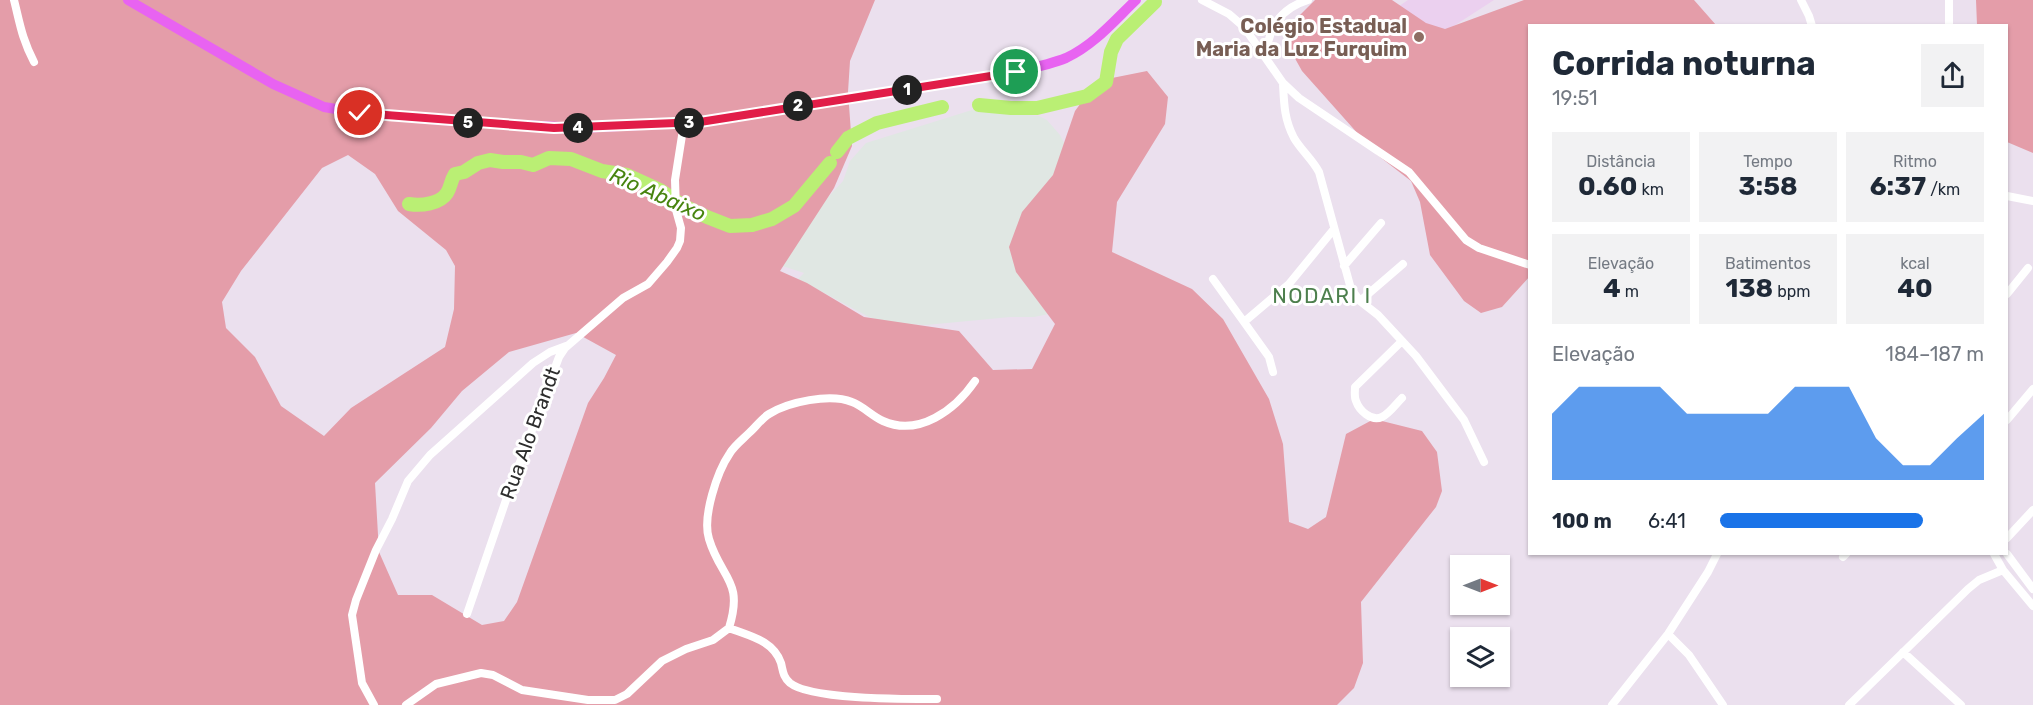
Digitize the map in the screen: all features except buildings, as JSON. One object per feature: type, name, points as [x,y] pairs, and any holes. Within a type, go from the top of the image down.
[{"type":"main road","points":[[128,0],[273,84],[324,107],[360,113],[520,126],[579,128],[700,122],[979,80],[1034,68],[1081,50],[1098,38],[1136,0]]},
{"type":"street","points":[[14,0],[18,23],[34,62]]},
{"type":"street","points":[[1202,0],[1229,14],[1244,27],[1283,83],[1299,98],[1409,172],[1466,240],[1479,248],[1528,264]]},
{"type":"street","points":[[1266,56],[1270,32],[1282,13],[1308,0]]},
{"type":"street","points":[[1801,0],[1811,24]]},
{"type":"street","points":[[1808,0],[1809,16]]},
{"type":"street","points":[[1949,0],[1949,24]]},
{"type":"street","points":[[1283,83],[1284,113],[1295,139],[1314,162],[1319,172],[1351,289],[1360,301],[1378,315],[1416,356],[1464,420],[1484,462]]},
{"type":"street","name":"Rua Alo Brandt","points":[[467,614],[559,357],[570,344],[623,298],[648,284],[667,262],[680,241],[681,228],[676,210],[675,180],[684,123]]},
{"type":"street","points":[[2008,196],[2033,201]]},
{"type":"street","points":[[1344,266],[1381,223]]},
{"type":"street","points":[[1244,322],[1289,284],[1334,229]]},
{"type":"street","points":[[1360,301],[1403,264]]},
{"type":"street","points":[[2008,293],[2028,268]]},
{"type":"street","points":[[1213,279],[1269,357],[1273,372]]},
{"type":"street","points":[[1402,341],[1355,387],[1354,399],[1359,407],[1376,419],[1383,417],[1402,398]]},
{"type":"street","points":[[374,705],[362,683],[352,615],[376,550],[408,481],[430,455],[533,363],[550,352],[570,344]]},
{"type":"street","points":[[406,705],[436,684],[481,673],[493,675],[522,690],[588,700],[615,700],[627,694],[662,661],[686,648],[713,640],[729,628],[735,596],[733,587],[716,560],[706,528],[707,512],[730,452],[769,414],[800,402],[836,398],[852,402],[897,426],[925,424],[960,399],[975,381]]},
{"type":"street","points":[[2008,419],[2033,389]]},
{"type":"street","points":[[2008,537],[2033,510]]},
{"type":"street","points":[[1612,705],[1668,634],[1716,555]]},
{"type":"street","points":[[1995,555],[2003,570],[2033,606]]},
{"type":"street","points":[[2008,555],[2033,589]]},
{"type":"street","points":[[1850,705],[1968,589],[1979,580],[2003,570]]},
{"type":"street","points":[[729,628],[770,645],[780,661],[784,677],[797,687],[821,693],[937,699]]},
{"type":"street","points":[[1668,634],[1700,669],[1723,705]]},
{"type":"street","points":[[1903,652],[1961,705]]},
{"type":"shaded area","points":[[0,0],[875,0],[850,61],[848,92],[852,146],[834,188],[780,271],[807,283],[864,317],[959,331],[993,370],[1032,369],[1055,324],[1016,272],[1009,247],[1022,212],[1053,175],[1075,111],[1097,81],[1147,71],[1168,97],[1165,124],[1117,202],[1112,252],[1192,289],[1223,319],[1269,399],[1283,444],[1289,522],[1308,529],[1326,517],[1346,434],[1374,419],[1422,431],[1437,452],[1442,491],[1436,507],[1361,602],[1363,663],[1354,688],[1337,705],[0,705]],"holes":[[[348,155],[375,174],[398,211],[446,250],[455,266],[454,309],[445,347],[351,408],[324,436],[281,406],[255,357],[226,328],[222,302],[241,271],[322,168]],[[576,333],[616,355],[588,403],[517,602],[504,621],[482,625],[432,595],[398,595],[379,552],[375,483],[431,428],[462,391],[509,352]]]},
{"type":"shaded area","points":[[1315,0],[1392,0],[1426,23],[1445,29],[1524,0],[1694,0],[1715,24],[1528,24],[1528,278],[1502,307],[1481,313],[1464,301],[1430,255],[1420,202],[1411,181],[1376,154],[1302,71],[1287,44],[1296,19]]},
{"type":"shaded area","name":"Colégio Estadual Maria da Luz Furquim","points":[[1408,0],[1494,0],[1412,53],[1389,13]]},
{"type":"shaded area","points":[[1976,0],[2033,0],[2033,153],[2008,142],[2008,24],[1977,24]]},
{"type":"shaded area","points":[[972,110],[1039,116],[1047,120],[1060,135],[1071,157],[1049,314],[926,325],[889,323],[869,317],[798,279],[804,273],[773,263],[843,181],[850,161],[866,143]]},
{"type":"waterway","name":"Rio Abaixo","points":[[979,105],[1037,108],[1087,96],[1106,82],[1111,52],[1117,39],[1155,2]]},
{"type":"waterway","name":"Rio Abaixo","points":[[837,152],[848,138],[877,123],[942,107]]},
{"type":"waterway","name":"Rio Abaixo","points":[[409,204],[419,205],[440,200],[447,193],[455,174],[464,172],[478,163],[490,160],[533,165],[549,158],[571,159],[602,171],[627,175],[660,190],[682,205],[730,226],[752,225],[772,219],[794,206],[830,163]]},
{"type":"place","name":"Colégio Estadual Maria da Luz Furquim","points":[[1419,37]]},
{"type":"district","name":"NODARI I","points":[[1322,295]]},
{"type":"route","points":[[360,113],[554,128],[700,122],[979,80],[1016,72]]}]
